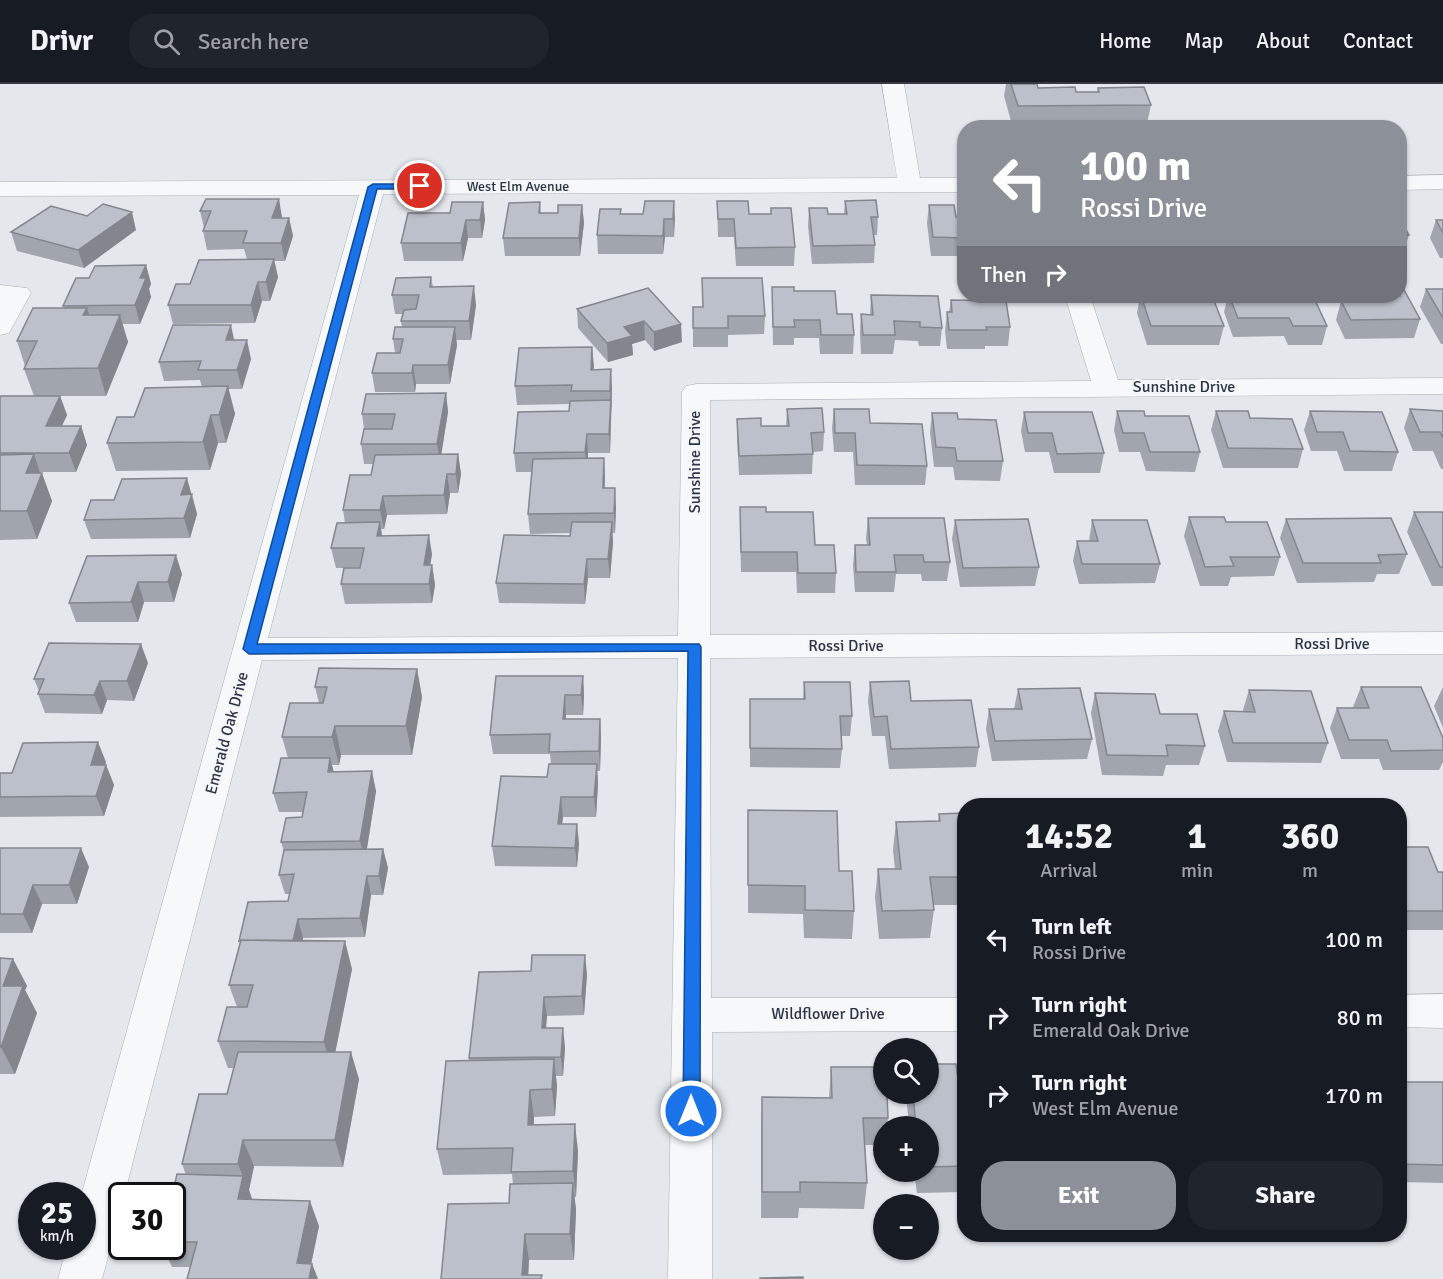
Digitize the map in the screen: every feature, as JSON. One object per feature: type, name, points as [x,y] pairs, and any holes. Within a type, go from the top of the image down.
[{"type":"street","points":[[893,84],[910,185]]},
{"type":"street","points":[[1407,183],[1443,182]]},
{"type":"street","name":"West Elm Avenue","points":[[0,189],[957,185]]},
{"type":"street","name":"Emerald Oak Drive","points":[[80,1279],[373,187]]},
{"type":"street","points":[[0,327],[9,293]]},
{"type":"street","points":[[1080,303],[1107,387]]},
{"type":"street","name":"Sunshine Drive","points":[[690,1279],[696,392],[1443,386]]},
{"type":"street","name":"Rossi Drive","points":[[249,649],[1443,643]]},
{"type":"street","points":[[1407,1011],[1443,1011]]},
{"type":"street","name":"Wildflower Drive","points":[[692,1015],[957,1014]]},
{"type":"building","points":[[1011,84],[1037,84],[1038,88],[1075,87],[1076,92],[1099,92],[1098,88],[1144,87],[1151,105],[1018,106]]},
{"type":"building","points":[[206,199],[279,199],[272,218],[289,218],[281,243],[243,243],[247,231],[203,231],[211,211],[200,211]]},
{"type":"building","points":[[876,200],[878,217],[871,217],[875,245],[813,246],[809,208],[827,208],[828,214],[847,214],[845,201]]},
{"type":"building","points":[[645,201],[674,201],[673,219],[664,219],[663,236],[597,235],[600,209],[621,209],[620,214],[643,214]]},
{"type":"building","points":[[717,201],[748,201],[749,214],[771,214],[771,208],[791,208],[795,247],[736,248],[734,219],[718,219]]},
{"type":"building","points":[[452,202],[483,202],[480,220],[466,220],[461,243],[401,243],[408,213],[450,213]]},
{"type":"building","points":[[540,202],[539,213],[558,213],[558,205],[582,205],[579,238],[503,238],[509,203]]},
{"type":"building","points":[[103,204],[132,212],[78,250],[11,232],[51,206],[87,216]]},
{"type":"building","points":[[929,205],[954,205],[957,217],[957,238],[933,237]]},
{"type":"building","points":[[1436,220],[1443,220],[1443,233]]},
{"type":"building","points":[[274,259],[266,282],[258,282],[251,305],[168,305],[176,284],[190,284],[199,260]]},
{"type":"building","points":[[146,265],[140,278],[146,278],[135,305],[63,306],[76,278],[89,278],[95,266]]},
{"type":"building","points":[[431,277],[430,287],[474,286],[469,321],[401,321],[404,310],[416,309],[419,295],[392,295],[396,278]]},
{"type":"building","points":[[702,278],[762,278],[765,316],[728,316],[728,328],[693,328],[693,307],[703,307]]},
{"type":"building","points":[[772,287],[794,287],[794,291],[835,291],[837,314],[852,314],[854,335],[821,335],[820,320],[794,320],[795,327],[773,327]]},
{"type":"building","points":[[648,288],[681,324],[654,332],[644,321],[624,327],[632,336],[607,343],[577,309]]},
{"type":"building","points":[[1426,289],[1443,289],[1443,318]]},
{"type":"building","points":[[871,295],[938,296],[942,328],[920,327],[920,322],[894,321],[895,335],[863,335],[861,314],[873,315]]},
{"type":"building","points":[[1407,295],[1420,319],[1351,320],[1342,303],[1407,303]]},
{"type":"building","points":[[951,300],[957,300],[957,303],[1006,303],[1010,327],[986,327],[987,330],[949,330],[947,312],[952,312]]},
{"type":"building","points":[[1143,303],[1215,303],[1224,326],[1151,326]]},
{"type":"building","points":[[1232,303],[1316,303],[1327,326],[1293,326],[1289,318],[1238,318]]},
{"type":"building","points":[[33,308],[87,308],[83,315],[120,315],[98,368],[24,369],[37,341],[17,341]]},
{"type":"building","points":[[173,325],[231,325],[226,340],[247,340],[237,370],[198,370],[201,361],[159,362]]},
{"type":"building","points":[[395,327],[455,327],[448,365],[413,365],[412,373],[372,373],[377,353],[400,353],[403,339],[393,339]]},
{"type":"building","points":[[592,347],[591,370],[611,369],[610,391],[571,391],[572,385],[515,386],[519,348]]},
{"type":"building","points":[[228,386],[219,415],[211,415],[203,442],[107,443],[117,417],[134,417],[145,388]]},
{"type":"building","points":[[446,393],[437,444],[361,444],[364,429],[392,429],[395,414],[362,414],[366,394]]},
{"type":"building","points":[[0,396],[60,396],[46,426],[81,426],[69,453],[0,453]]},
{"type":"building","points":[[611,400],[609,434],[587,434],[585,452],[514,453],[518,412],[569,411],[570,401]]},
{"type":"building","points":[[822,408],[824,432],[811,433],[813,454],[739,456],[737,419],[761,418],[761,426],[789,426],[787,409]]},
{"type":"building","points":[[834,409],[869,409],[870,423],[922,424],[927,466],[857,465],[855,433],[835,433]]},
{"type":"building","points":[[1410,409],[1443,411],[1443,438],[1440,432],[1420,432]]},
{"type":"building","points":[[1117,411],[1144,411],[1145,416],[1189,416],[1200,452],[1150,452],[1144,433],[1123,433]]},
{"type":"building","points":[[1216,411],[1248,411],[1250,418],[1292,419],[1303,449],[1228,448]]},
{"type":"building","points":[[1310,411],[1382,412],[1398,452],[1350,451],[1343,432],[1317,432]]},
{"type":"building","points":[[1024,412],[1092,412],[1104,453],[1057,454],[1052,433],[1028,433]]},
{"type":"building","points":[[932,413],[957,413],[958,419],[996,420],[1003,461],[957,461],[955,448],[936,447]]},
{"type":"building","points":[[34,454],[26,473],[42,473],[27,511],[0,511],[0,455]]},
{"type":"building","points":[[458,454],[456,474],[447,474],[444,495],[383,496],[380,510],[343,510],[350,475],[371,475],[375,455]]},
{"type":"building","points":[[604,458],[603,488],[615,488],[614,513],[528,514],[533,459]]},
{"type":"building","points":[[187,478],[181,495],[192,494],[184,518],[84,520],[91,500],[114,500],[122,479]]},
{"type":"building","points":[[740,507],[766,507],[766,512],[813,512],[815,545],[834,545],[836,573],[798,573],[797,552],[741,552]]},
{"type":"building","points":[[1414,512],[1443,512],[1443,567],[1440,567]]},
{"type":"building","points":[[1189,517],[1224,517],[1226,522],[1267,522],[1280,557],[1230,557],[1234,566],[1205,567]]},
{"type":"building","points":[[868,518],[944,518],[950,562],[924,562],[923,555],[894,555],[896,572],[856,572],[855,545],[870,545]]},
{"type":"building","points":[[1391,518],[1407,554],[1378,555],[1381,563],[1303,563],[1286,519]]},
{"type":"building","points":[[1028,519],[1039,567],[963,568],[955,520]]},
{"type":"building","points":[[1092,520],[1147,520],[1160,564],[1082,564],[1077,541],[1098,541]]},
{"type":"building","points":[[380,522],[377,536],[429,535],[424,565],[432,565],[429,584],[341,584],[344,568],[360,568],[364,548],[331,548],[337,523]]},
{"type":"building","points":[[572,522],[612,522],[608,559],[587,559],[584,584],[496,583],[504,535],[570,536]]},
{"type":"building","points":[[176,555],[168,582],[138,582],[131,602],[69,603],[87,556]]},
{"type":"building","points":[[49,643],[141,644],[127,681],[100,681],[94,695],[38,694],[44,679],[34,679]]},
{"type":"building","points":[[319,668],[417,669],[406,726],[335,726],[332,737],[282,737],[290,703],[323,703],[327,687],[315,687]]},
{"type":"building","points":[[496,676],[583,676],[581,695],[565,695],[563,719],[600,719],[599,751],[549,752],[550,734],[490,735]]},
{"type":"building","points":[[909,681],[911,701],[971,700],[979,747],[891,749],[887,716],[874,717],[870,682]]},
{"type":"building","points":[[804,682],[850,682],[852,716],[840,716],[842,749],[750,748],[750,699],[805,699]]},
{"type":"building","points":[[1361,687],[1421,687],[1443,738],[1443,750],[1391,751],[1387,740],[1349,740],[1337,708],[1369,708]]},
{"type":"building","points":[[1080,688],[1092,739],[995,741],[989,709],[1022,709],[1018,689]]},
{"type":"building","points":[[1249,690],[1311,691],[1328,743],[1233,743],[1224,711],[1255,712]]},
{"type":"building","points":[[1095,693],[1155,694],[1160,714],[1197,714],[1205,746],[1166,745],[1168,756],[1107,755]]},
{"type":"building","points":[[98,742],[91,765],[106,765],[96,796],[0,797],[0,773],[12,773],[23,743]]},
{"type":"building","points":[[281,758],[330,758],[328,772],[372,771],[360,841],[281,842],[286,818],[302,817],[307,792],[273,793]]},
{"type":"building","points":[[549,764],[597,764],[594,797],[561,797],[558,824],[577,824],[575,848],[492,846],[501,776],[547,777]]},
{"type":"building","points":[[748,810],[837,811],[839,871],[852,871],[854,911],[805,910],[805,886],[748,885]]},
{"type":"building","points":[[957,813],[957,877],[930,877],[934,910],[882,911],[878,869],[901,869],[896,822],[940,821],[939,814]]},
{"type":"building","points":[[1407,847],[1428,847],[1438,872],[1443,872],[1443,911],[1407,911]]},
{"type":"building","points":[[0,848],[81,848],[69,885],[33,885],[23,914],[0,914]]},
{"type":"building","points":[[383,849],[379,876],[367,876],[360,918],[298,919],[293,941],[239,941],[248,902],[288,901],[294,874],[279,875],[284,850]]},
{"type":"building","points":[[241,940],[345,941],[324,1042],[218,1041],[227,1007],[247,1007],[253,985],[229,985]]},
{"type":"building","points":[[532,955],[585,955],[582,996],[544,997],[542,1028],[563,1028],[561,1057],[469,1058],[479,972],[531,971]]},
{"type":"building","points":[[0,958],[13,959],[3,986],[23,986],[1,1047],[0,1047]]},
{"type":"building","points":[[238,1052],[351,1052],[335,1140],[243,1140],[238,1164],[182,1164],[199,1094],[227,1094]]},
{"type":"building","points":[[554,1059],[552,1089],[530,1090],[528,1125],[575,1124],[573,1171],[511,1172],[513,1148],[437,1149],[446,1061]]},
{"type":"building","points":[[939,1064],[956,1064],[957,1166],[939,1167],[939,1116],[915,1116],[914,1104],[939,1104]]},
{"type":"building","points":[[831,1067],[873,1067],[873,1104],[887,1104],[888,1116],[863,1118],[867,1183],[800,1182],[800,1192],[762,1192],[762,1097],[832,1098]]},
{"type":"building","points":[[1407,1082],[1443,1082],[1443,1165],[1407,1164]]},
{"type":"building","points":[[177,1174],[243,1176],[238,1199],[310,1201],[297,1263],[312,1264],[309,1279],[187,1279],[197,1242],[186,1242],[186,1182],[175,1182]]},
{"type":"building","points":[[573,1183],[570,1234],[525,1234],[522,1275],[542,1275],[541,1279],[441,1279],[448,1204],[509,1203],[510,1184]]},
{"type":"building","points":[[803,1277],[803,1279],[760,1279],[760,1278]]},
{"type":"route","points":[[420,186],[373,187],[249,649],[694,647],[691,1111]]}]
